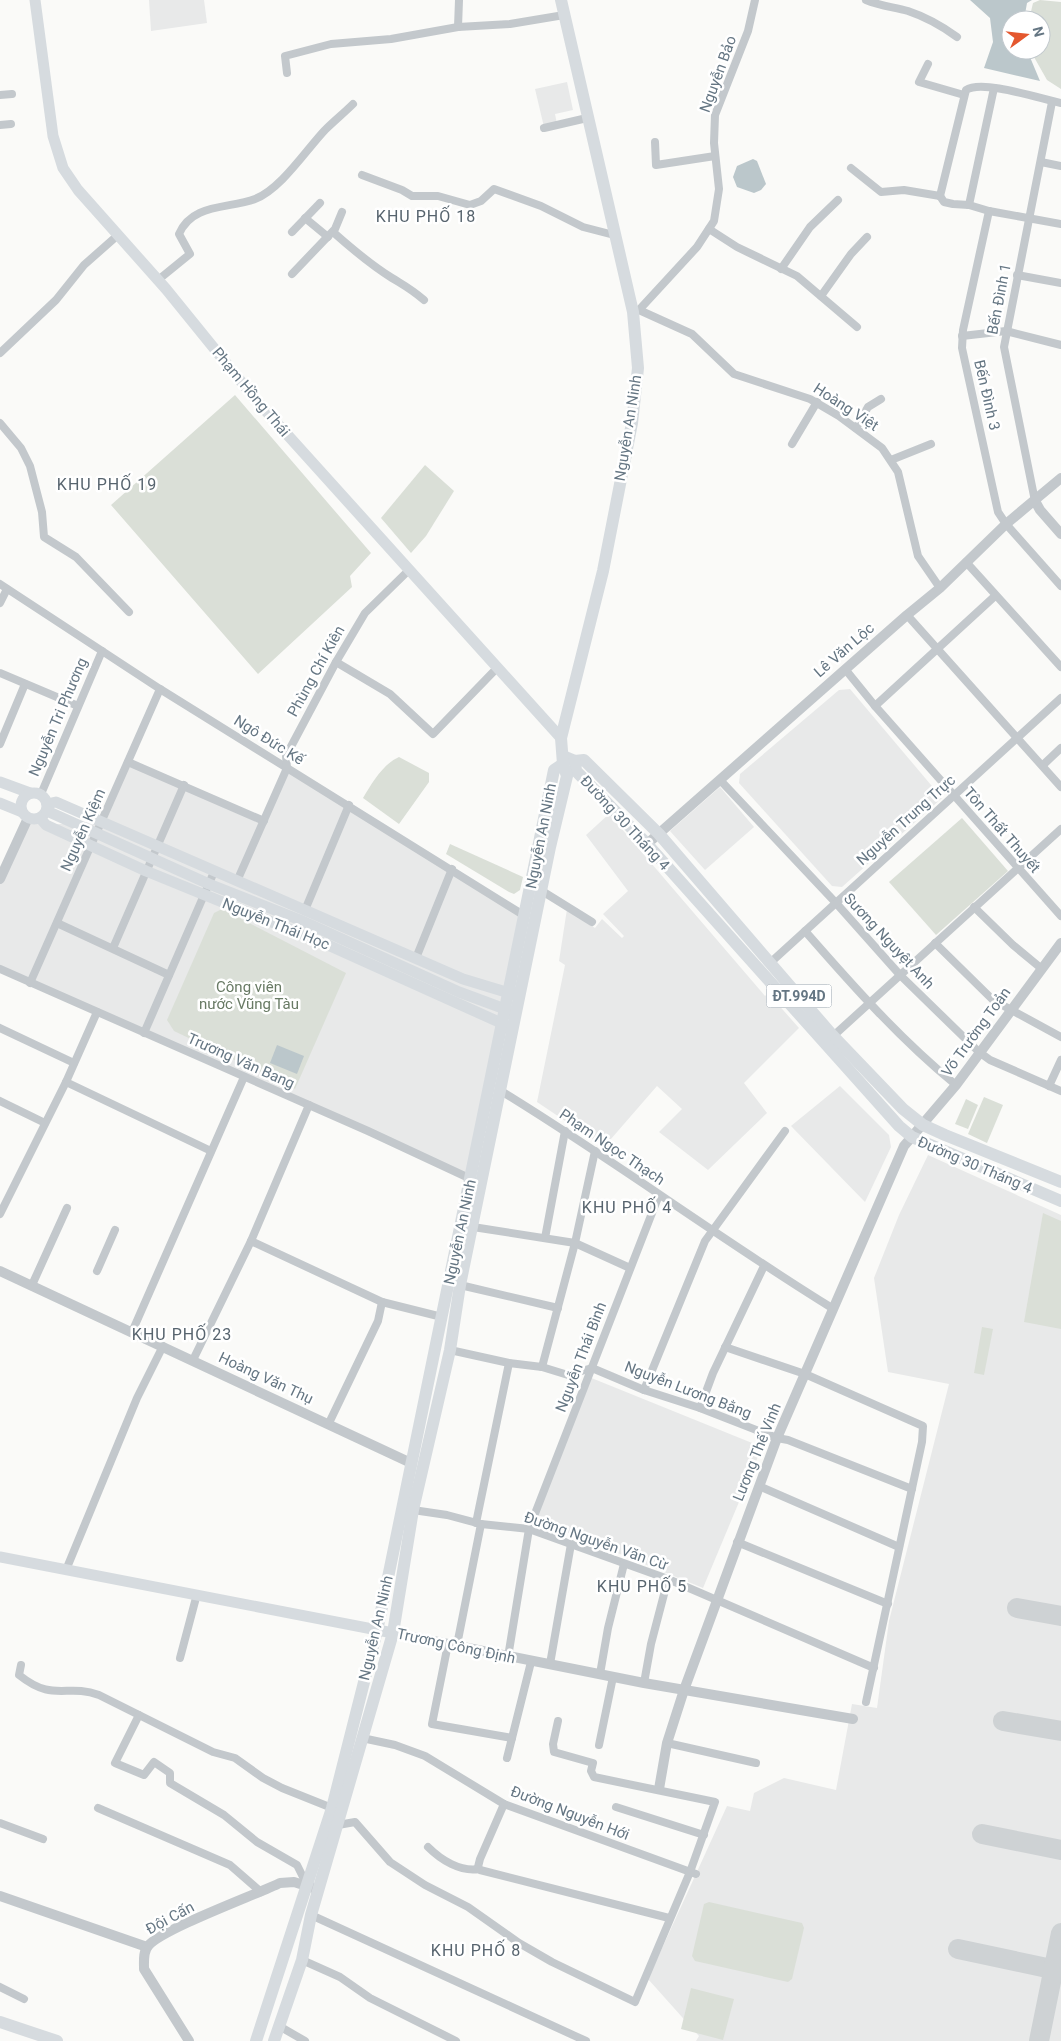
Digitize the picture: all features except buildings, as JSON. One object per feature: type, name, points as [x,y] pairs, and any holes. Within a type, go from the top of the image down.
[{"type":"main road","name":"Phạm Hồng Thái","points":[[34,0],[53,136],[58,158],[74,185],[158,280],[256,400],[408,571],[498,667],[561,738]]},
{"type":"main road","name":"Nguyễn An Ninh","points":[[561,0],[614,235],[636,311],[638,368],[632,423],[598,597],[561,738]]},
{"type":"main road","name":"Đường 30 Tháng 4","points":[[561,738],[567,760],[576,770],[828,1040],[903,1108],[923,1125],[1061,1182]]},
{"type":"main road","name":"Nguyễn An Ninh","points":[[515,994],[542,892],[567,776],[567,760]]},
{"type":"main road","name":"Nguyễn An Ninh","points":[[274,2041],[302,1960],[311,1915],[313,1888],[377,1631],[471,1179],[512,1012],[524,916],[554,770],[567,760]]},
{"type":"main road","name":"Đường 30 Tháng 4","points":[[567,760],[584,760],[659,834],[770,963],[828,1040],[899,1126],[912,1137],[1061,1202]]},
{"type":"main road","name":"Nguyễn Thái Học","points":[[0,782],[96,834],[232,894],[300,920],[457,997],[509,1026]]},
{"type":"main road","points":[[25,815],[22,800],[41,804]]},
{"type":"main road","name":"Nguyễn Thái Học","points":[[41,804],[56,802],[463,979],[515,994]]},
{"type":"main road","points":[[0,803],[25,815]]},
{"type":"main road","name":"Nguyễn Thái Học","points":[[41,804],[46,825],[146,871],[457,997],[512,1012]]},
{"type":"main road","points":[[25,815],[41,804]]},
{"type":"main road","points":[[228,905],[237,881]]},
{"type":"main road","points":[[702,906],[713,896]]},
{"type":"main road","points":[[457,997],[463,979]]},
{"type":"main road","name":"Nguyễn An Ninh","points":[[256,2041],[338,1825],[392,1632],[414,1510],[450,1350],[460,1285],[501,1091],[509,1026]]},
{"type":"main road","name":"Trương Công Định","points":[[0,1557],[198,1594],[377,1631],[392,1632]]},
{"type":"main road","points":[[0,2022],[57,2041]]},
{"type":"street","points":[[458,27],[459,0]]},
{"type":"street","name":"Nguyễn Bảo","points":[[636,311],[697,247],[714,221],[719,198],[715,156],[715,115],[748,31],[755,0]]},
{"type":"street","points":[[866,0],[879,6],[917,15],[934,22],[957,38]]},
{"type":"street","points":[[287,73],[285,56],[331,44],[391,39],[458,27],[510,24],[564,15]]},
{"type":"street","points":[[928,64],[919,82],[964,95]]},
{"type":"street","points":[[940,196],[966,90],[973,86],[994,88],[1061,103]]},
{"type":"street","points":[[969,205],[994,88]]},
{"type":"street","points":[[0,95],[12,94]]},
{"type":"street","name":"Bến Đình 1","points":[[1035,501],[1004,347],[1052,102]]},
{"type":"street","points":[[158,280],[190,254],[180,234],[187,219],[212,208],[255,199],[266,192],[280,180],[327,128],[353,104]]},
{"type":"street","points":[[544,128],[587,118]]},
{"type":"street","points":[[0,125],[11,124]]},
{"type":"street","points":[[655,142],[656,164],[715,156]]},
{"type":"street","points":[[1041,162],[1061,166]]},
{"type":"street","points":[[851,168],[881,192],[904,190],[940,196],[944,202],[969,205],[988,211],[1061,224]]},
{"type":"street","points":[[362,175],[402,190],[412,196],[438,196],[470,205],[481,201],[494,189],[541,206],[583,227],[614,235]]},
{"type":"street","points":[[781,269],[810,227],[838,200]]},
{"type":"street","points":[[292,232],[320,203]]},
{"type":"street","name":"Bến Đình 3","points":[[988,211],[962,336],[962,348],[998,512],[1006,524],[1061,586]]},
{"type":"street","points":[[292,274],[330,234],[342,212]]},
{"type":"street","points":[[305,218],[393,278],[402,282],[424,300]]},
{"type":"street","points":[[709,229],[737,247],[797,276],[856,327]]},
{"type":"street","points":[[0,353],[56,300],[84,265],[118,235]]},
{"type":"street","points":[[821,296],[851,254],[867,237]]},
{"type":"street","points":[[1017,275],[1061,283]]},
{"type":"street","name":"Hoàng Việt","points":[[636,311],[692,334],[734,374],[784,389],[817,402],[882,448],[898,472],[918,556],[940,588]]},
{"type":"street","points":[[962,336],[1006,332],[1061,345]]},
{"type":"street","points":[[856,428],[868,407],[881,399]]},
{"type":"street","points":[[792,444],[817,402]]},
{"type":"street","points":[[0,423],[21,448],[30,466],[42,512],[44,537],[76,557],[129,612]]},
{"type":"street","points":[[891,460],[931,444]]},
{"type":"street","name":"Lê Văn Lộc","points":[[647,844],[845,669],[940,588],[1006,524],[1061,478]]},
{"type":"street","points":[[1035,501],[1040,510],[1061,534]]},
{"type":"street","points":[[966,562],[1061,667]]},
{"type":"street","name":"Phùng Chí Kiên","points":[[237,881],[287,768],[286,756],[336,662],[366,612],[408,571]]},
{"type":"street","points":[[0,603],[4,587]]},
{"type":"street","name":"Ngô Đức Kế","points":[[4,587],[160,688],[452,869],[524,916]]},
{"type":"street","points":[[875,706],[995,596]]},
{"type":"street","points":[[907,615],[1061,787]]},
{"type":"street","name":"Nguyễn Tri Phương","points":[[41,804],[78,706],[102,651]]},
{"type":"street","points":[[336,662],[390,694],[433,734],[498,667]]},
{"type":"street","name":"Tôn Thất Thuyết","points":[[845,669],[875,706],[1061,916]]},
{"type":"street","points":[[0,673],[78,706]]},
{"type":"street","points":[[0,744],[25,684]]},
{"type":"street","name":"Nguyễn Kiệm","points":[[30,982],[160,688]]},
{"type":"street","name":"Nguyễn Trung Trực","points":[[770,963],[1061,698]]},
{"type":"street","points":[[1043,765],[1061,748]]},
{"type":"street","points":[[128,762],[264,821]]},
{"type":"street","name":"Sương Nguyệt Anh","points":[[720,780],[836,903],[900,975],[979,1052],[990,1060],[1061,1091]]},
{"type":"street","points":[[113,948],[184,785]]},
{"type":"street","points":[[305,910],[349,805]]},
{"type":"street","points":[[0,879],[25,815]]},
{"type":"street","points":[[828,1040],[1061,829]]},
{"type":"street","points":[[416,958],[452,869]]},
{"type":"street","points":[[144,1033],[214,872]]},
{"type":"street","points":[[542,892],[592,922]]},
{"type":"street","points":[[974,908],[1042,969]]},
{"type":"street","points":[[57,923],[169,975]]},
{"type":"street","points":[[805,931],[868,1004],[956,1085]]},
{"type":"street","points":[[935,943],[984,992],[1010,1010],[1061,1037]]},
{"type":"street","name":"Võ Trường Toản","points":[[912,1137],[956,1085],[1061,943]]},
{"type":"street","name":"Trương Văn Bang","points":[[0,969],[309,1105],[471,1179]]},
{"type":"street","points":[[0,1214],[66,1082],[97,1012]]},
{"type":"street","points":[[0,1028],[74,1063]]},
{"type":"street","points":[[1049,1086],[1061,1060]]},
{"type":"street","points":[[132,1332],[244,1077]]},
{"type":"street","points":[[66,1082],[211,1151]]},
{"type":"street","name":"Phạm Ngọc Thạch","points":[[501,1091],[565,1130],[764,1266],[832,1308]]},
{"type":"street","points":[[0,1101],[45,1123]]},
{"type":"street","points":[[193,1360],[251,1241],[309,1105]]},
{"type":"street","points":[[545,1238],[565,1130]]},
{"type":"street","points":[[644,1390],[699,1252],[712,1230],[785,1132]]},
{"type":"street","name":"Lương Thế Vinh","points":[[659,1789],[667,1743],[684,1690],[737,1542],[777,1438],[904,1146],[912,1137]]},
{"type":"street","points":[[542,1367],[575,1243],[595,1151]]},
{"type":"street","name":"Nguyễn Thái Bình","points":[[508,1657],[529,1530],[659,1195]]},
{"type":"street","points":[[32,1285],[67,1208]]},
{"type":"street","points":[[473,1226],[575,1243],[630,1268]]},
{"type":"street","points":[[97,1271],[115,1230]]},
{"type":"street","points":[[251,1241],[382,1302],[442,1317]]},
{"type":"street","points":[[700,1408],[725,1347],[764,1266]]},
{"type":"street","name":"Hoàng Văn Thụ","points":[[0,1270],[411,1463]]},
{"type":"street","points":[[460,1285],[558,1308]]},
{"type":"street","points":[[329,1423],[378,1321],[382,1302]]},
{"type":"street","points":[[66,1570],[137,1398],[163,1346]]},
{"type":"street","points":[[725,1347],[805,1374],[923,1426],[922,1442],[866,1702]]},
{"type":"street","points":[[450,1350],[509,1363],[542,1367],[568,1375],[592,1368]]},
{"type":"street","points":[[509,1363],[479,1523],[452,1645],[431,1718],[434,1725],[512,1738]]},
{"type":"street","name":"Nguyễn Lương Bằng","points":[[592,1368],[644,1390],[700,1408],[777,1438],[788,1440],[912,1489]]},
{"type":"street","points":[[759,1486],[899,1547]]},
{"type":"street","name":"Đường Nguyễn Văn Cừ","points":[[414,1510],[447,1515],[479,1523],[529,1530],[570,1544],[668,1579],[874,1668]]},
{"type":"street","points":[[737,1542],[888,1604]]},
{"type":"street","points":[[550,1664],[570,1544]]},
{"type":"street","points":[[600,1674],[608,1628],[624,1564]]},
{"type":"street","points":[[644,1684],[651,1644],[668,1579]]},
{"type":"street","points":[[180,1658],[198,1594]]},
{"type":"street","name":"Trương Công Định","points":[[392,1632],[644,1684],[853,1719]]},
{"type":"street","points":[[507,1758],[531,1662]]},
{"type":"street","points":[[21,1665],[19,1675],[33,1687],[53,1693],[89,1692],[139,1714],[214,1752],[235,1758],[263,1778],[282,1788],[332,1808]]},
{"type":"street","points":[[599,1745],[613,1677]]},
{"type":"street","points":[[139,1714],[115,1763],[144,1775],[154,1762],[170,1773],[170,1783],[224,1816],[257,1842],[297,1865],[313,1888]]},
{"type":"street","points":[[338,1825],[355,1822],[390,1862],[425,1885],[468,1907],[519,1943],[552,1962],[635,2002],[669,1918],[693,1873],[715,1802],[659,1789],[601,1779],[591,1774],[592,1763],[555,1753],[553,1744],[558,1721]]},
{"type":"street","name":"Đường Nguyễn Hới","points":[[362,1738],[395,1745],[425,1756],[504,1804],[693,1873]]},
{"type":"street","points":[[667,1743],[756,1763]]},
{"type":"street","points":[[479,1869],[480,1859],[504,1804]]},
{"type":"street","points":[[616,1807],[704,1835]]},
{"type":"street","points":[[98,1808],[230,1865],[261,1892]]},
{"type":"street","points":[[0,1823],[43,1839]]},
{"type":"street","points":[[428,1848],[451,1864],[472,1870],[479,1869],[669,1918]]},
{"type":"street","name":"Đội Cấn","points":[[187,2040],[144,1968],[143,1958],[147,1947],[169,1932],[285,1882],[313,1888]]},
{"type":"street","points":[[0,1896],[147,1947]]},
{"type":"street","points":[[311,1915],[450,1981],[586,2041]]},
{"type":"street","points":[[302,1960],[340,1977],[370,1998],[456,2041]]},
{"type":"street","points":[[0,1987],[24,1998]]},
{"type":"street","points":[[279,2026],[305,2041]]},
{"type":"shaded area","points":[[149,0],[204,0],[207,23],[151,31]]},
{"type":"shaded area","points":[[970,0],[1032,0],[1027,3],[1026,10],[1001,10],[1001,60],[1031,60],[1040,81],[984,68],[993,42],[990,18]]},
{"type":"shaded area","points":[[567,82],[573,110],[555,114],[557,124],[544,127],[535,89]]},
{"type":"shaded area","points":[[753,159],[757,161],[766,184],[761,190],[754,193],[737,187],[733,177],[737,166]]},
{"type":"shaded area","points":[[850,689],[942,798],[842,887],[832,886],[739,783],[740,774],[839,690]]},
{"type":"shaded area","points":[[128,762],[264,821],[287,768],[525,916],[471,1179],[0,969],[0,879],[28,818],[46,825],[101,821]]},
{"type":"shaded area","points":[[720,787],[754,827],[705,870],[670,831]]},
{"type":"shaded area","points":[[609,814],[765,996],[768,993],[799,1028],[744,1083],[767,1113],[708,1170],[659,1132],[682,1109],[657,1086],[604,1147],[537,1102],[565,965],[559,961],[567,909],[595,928],[602,919],[622,938],[624,936],[603,914],[628,891],[586,835]]},
{"type":"shaded area","points":[[277,1045],[304,1056],[297,1074],[270,1063]]},
{"type":"shaded area","points":[[840,1086],[889,1135],[891,1147],[865,1202],[791,1126]]},
{"type":"shaded area","points":[[928,1155],[1061,1215],[1061,2041],[696,2041],[699,2036],[648,1979],[727,1806],[750,1811],[754,1793],[784,1778],[836,1790],[852,1704],[877,1708],[889,1621],[949,1384],[888,1372],[874,1278],[899,1215]]},
{"type":"shaded area","points":[[589,1377],[762,1447],[703,1588],[537,1520],[536,1515]]},
{"type":"green space","points":[[1040,0],[1061,2],[1061,89],[1047,80],[1036,60],[1051,60],[1051,10],[1031,10],[1033,3]]},
{"type":"green space","points":[[235,395],[371,553],[350,576],[352,587],[258,674],[111,505]]},
{"type":"green space","points":[[425,465],[454,491],[426,536],[411,553],[381,518]]},
{"type":"green space","points":[[399,757],[429,773],[429,782],[399,824],[363,798],[383,769]]},
{"type":"green space","points":[[962,818],[1008,871],[936,935],[889,882]]},
{"type":"green space","points":[[450,844],[523,877],[520,890],[514,894],[509,892],[446,854]]},
{"type":"green space","name":"Công viên nước Vũng Tàu","points":[[222,909],[346,973],[295,1089],[174,1031],[167,1020],[214,913]]},
{"type":"green space","points":[[984,1097],[1003,1105],[987,1143],[968,1134]]},
{"type":"green space","points":[[966,1099],[978,1105],[968,1129],[955,1124]]},
{"type":"green space","points":[[1043,1213],[1061,1221],[1061,1329],[1024,1322]]},
{"type":"green space","points":[[982,1327],[993,1329],[984,1375],[974,1373]]},
{"type":"green space","points":[[709,1902],[802,1923],[804,1928],[792,1979],[788,1982],[695,1961],[692,1956],[704,1904]]},
{"type":"green space","points":[[691,1988],[734,1999],[723,2040],[681,2029]]},
{"type":"taxiway","points":[[1017,1608],[1061,1616]]},
{"type":"taxiway","points":[[1003,1721],[1061,1731]]},
{"type":"taxiway","points":[[982,1834],[1061,1850]]},
{"type":"taxiway","points":[[1039,2041],[1061,1933]]},
{"type":"taxiway","points":[[958,1949],[1061,1971]]},
{"type":"district","name":"KHU PHỐ 18","points":[[426,216]]},
{"type":"district","name":"KHU PHỐ 19","points":[[107,484]]},
{"type":"district","name":"KHU PHỐ 4","points":[[627,1207]]},
{"type":"district","name":"KHU PHỐ 23","points":[[182,1334]]},
{"type":"district","name":"KHU PHỐ 5","points":[[642,1586]]},
{"type":"district","name":"KHU PHỐ 8","points":[[476,1950]]}]
